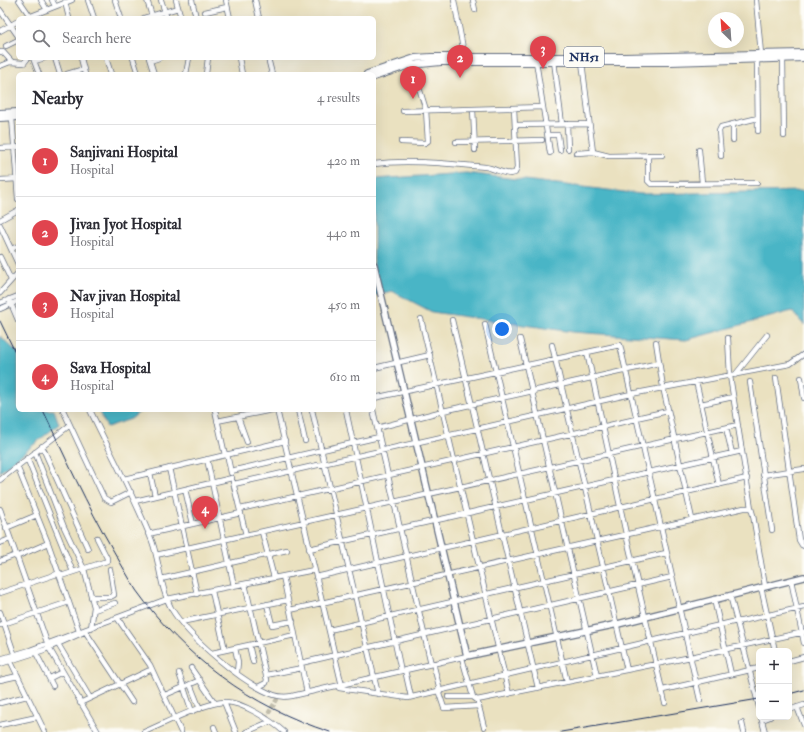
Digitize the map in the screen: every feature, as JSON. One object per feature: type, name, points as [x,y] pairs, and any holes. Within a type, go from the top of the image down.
[{"type":"highway","name":"NH51","points":[[376,76],[412,65],[465,58],[582,62],[759,57],[804,52]]},
{"type":"highway","name":"NH51","points":[[373,72],[415,58],[804,58]]},
{"type":"highway","points":[[0,113],[16,112]]},
{"type":"highway","points":[[0,118],[15,117]]},
{"type":"main road","points":[[376,274],[459,626],[464,657],[618,624],[804,577]]},
{"type":"street","points":[[19,0],[27,16]]},
{"type":"street","points":[[41,0],[47,10]]},
{"type":"street","points":[[52,0],[55,6]]},
{"type":"street","points":[[31,16],[72,0]]},
{"type":"street","points":[[88,0],[93,16]]},
{"type":"street","points":[[115,0],[120,16]]},
{"type":"street","points":[[147,0],[151,16]]},
{"type":"street","points":[[161,0],[166,16]]},
{"type":"street","points":[[176,0],[180,16]]},
{"type":"street","points":[[192,0],[196,16]]},
{"type":"street","points":[[226,0],[229,16]]},
{"type":"street","points":[[255,0],[259,16]]},
{"type":"street","points":[[454,0],[465,58]]},
{"type":"street","points":[[473,0],[475,10]]},
{"type":"street","points":[[756,0],[759,57],[758,131]]},
{"type":"street","points":[[65,2],[68,16]]},
{"type":"street","points":[[205,12],[227,7]]},
{"type":"street","points":[[154,16],[178,8]]},
{"type":"street","points":[[0,10],[16,33]]},
{"type":"street","points":[[0,31],[16,22]]},
{"type":"street","points":[[6,46],[16,41]]},
{"type":"street","points":[[0,52],[3,52],[12,62]]},
{"type":"street","points":[[783,59],[784,136]]},
{"type":"street","points":[[0,66],[12,62],[24,63],[26,60]]},
{"type":"street","points":[[34,60],[38,72]]},
{"type":"street","points":[[56,60],[59,72]]},
{"type":"street","points":[[82,60],[85,71]]},
{"type":"street","points":[[107,60],[110,72]]},
{"type":"street","points":[[134,60],[137,72]]},
{"type":"street","points":[[150,60],[153,72]]},
{"type":"street","points":[[186,72],[189,60]]},
{"type":"street","points":[[206,72],[208,60]]},
{"type":"street","points":[[239,60],[242,72]]},
{"type":"street","points":[[268,60],[272,72]]},
{"type":"street","points":[[536,61],[550,153]]},
{"type":"street","points":[[554,61],[568,149]]},
{"type":"street","points":[[582,62],[593,152]]},
{"type":"street","points":[[401,142],[425,143],[428,141],[426,110],[412,65]]},
{"type":"street","points":[[403,111],[543,107]]},
{"type":"street","points":[[376,164],[398,162],[488,167],[511,174],[515,173],[517,168],[514,108]]},
{"type":"street","points":[[473,109],[476,150]]},
{"type":"street","points":[[0,148],[16,147],[15,117]]},
{"type":"street","points":[[720,156],[720,128],[758,118]]},
{"type":"street","points":[[515,125],[589,124]]},
{"type":"street","points":[[733,124],[733,140]]},
{"type":"street","points":[[548,135],[558,135],[560,150]]},
{"type":"street","points":[[456,142],[542,140]]},
{"type":"street","points":[[699,150],[702,184]]},
{"type":"street","points":[[576,153],[593,152],[609,156],[662,155]]},
{"type":"street","points":[[648,155],[649,183],[757,183]]},
{"type":"street","points":[[0,180],[16,179]]},
{"type":"street","points":[[0,220],[16,212]]},
{"type":"street","points":[[0,225],[16,260]]},
{"type":"street","points":[[11,249],[16,247]]},
{"type":"street","points":[[0,257],[11,280]]},
{"type":"street","points":[[0,293],[16,275]]},
{"type":"street","points":[[0,309],[16,298]]},
{"type":"street","points":[[0,303],[16,301]]},
{"type":"street","points":[[10,302],[16,316]]},
{"type":"street","points":[[421,319],[509,694]]},
{"type":"street","points":[[452,320],[467,378],[538,688]]},
{"type":"street","points":[[485,324],[567,682]]},
{"type":"street","points":[[732,375],[767,335]]},
{"type":"street","points":[[728,338],[733,397],[747,478],[767,616],[774,648]]},
{"type":"street","points":[[520,340],[581,598],[597,676]]},
{"type":"street","points":[[656,342],[663,387],[692,519]]},
{"type":"street","points":[[552,345],[618,624],[627,670]]},
{"type":"street","points":[[376,398],[526,364],[620,346],[700,700]]},
{"type":"street","points":[[587,352],[614,480],[665,703]]},
{"type":"street","points":[[234,484],[597,401],[663,387],[790,364],[804,354]]},
{"type":"street","points":[[376,368],[430,355]]},
{"type":"street","points":[[377,428],[532,390],[659,363]]},
{"type":"street","points":[[776,378],[799,540],[804,546]]},
{"type":"street","points":[[801,378],[804,398]]},
{"type":"street","points":[[696,381],[719,485]]},
{"type":"street","points":[[750,382],[772,530]]},
{"type":"street","points":[[701,404],[733,397]]},
{"type":"street","points":[[148,534],[219,518],[240,511],[330,488],[573,434],[668,411]]},
{"type":"street","points":[[63,412],[104,498],[111,502],[131,492]]},
{"type":"street","points":[[91,412],[135,501],[156,555],[167,599],[181,622],[212,653],[258,687],[274,695],[283,697],[335,688],[464,657],[469,683],[484,727]]},
{"type":"street","points":[[215,412],[246,535]]},
{"type":"street","points":[[217,421],[261,412]]},
{"type":"street","points":[[278,412],[342,686]]},
{"type":"street","points":[[298,412],[305,441]]},
{"type":"street","points":[[312,412],[373,678],[378,694]]},
{"type":"street","points":[[346,412],[395,641],[411,697]]},
{"type":"street","points":[[373,412],[424,634],[444,708],[478,706]]},
{"type":"street","points":[[238,416],[247,442]]},
{"type":"street","points":[[0,480],[70,425]]},
{"type":"street","points":[[156,555],[738,425]]},
{"type":"street","points":[[726,428],[732,453]]},
{"type":"street","points":[[231,471],[379,437]]},
{"type":"street","points":[[124,479],[285,441]]},
{"type":"street","points":[[42,446],[88,549]]},
{"type":"street","points":[[309,549],[742,451]]},
{"type":"street","points":[[0,660],[9,659],[58,644],[88,629],[94,610],[84,569],[64,527],[35,452]]},
{"type":"street","points":[[27,458],[73,572]]},
{"type":"street","points":[[207,459],[234,586]]},
{"type":"street","points":[[17,466],[48,543],[79,631]]},
{"type":"street","points":[[169,468],[197,594]]},
{"type":"street","points":[[764,475],[804,469]]},
{"type":"street","points":[[150,472],[155,496]]},
{"type":"street","points":[[135,501],[232,478]]},
{"type":"street","points":[[316,577],[747,478]]},
{"type":"street","points":[[185,489],[193,524]]},
{"type":"street","points":[[290,610],[447,576],[660,526],[744,508],[751,508]]},
{"type":"street","points":[[0,512],[48,646],[98,732]]},
{"type":"street","points":[[0,529],[37,515]]},
{"type":"street","points":[[262,532],[274,578]]},
{"type":"street","points":[[0,593],[26,584],[84,569],[108,559],[97,538]]},
{"type":"street","points":[[0,543],[10,539]]},
{"type":"street","points":[[0,561],[48,543]]},
{"type":"street","points":[[161,579],[287,550]]},
{"type":"street","points":[[329,630],[666,553]]},
{"type":"street","points":[[91,597],[110,597],[114,595],[110,569]]},
{"type":"street","points":[[16,657],[36,653],[79,631],[118,619],[167,599],[314,570]]},
{"type":"street","points":[[283,576],[308,693]]},
{"type":"street","points":[[266,675],[335,655],[672,577]]},
{"type":"street","points":[[790,580],[804,643]]},
{"type":"street","points":[[245,584],[267,682],[258,687]]},
{"type":"street","points":[[212,591],[225,650]]},
{"type":"street","points":[[730,595],[756,695]]},
{"type":"street","points":[[714,599],[731,674]]},
{"type":"street","points":[[181,622],[288,600]]},
{"type":"street","points":[[2,625],[69,602]]},
{"type":"street","points":[[94,610],[115,603]]},
{"type":"street","points":[[267,604],[272,625],[292,621]]},
{"type":"street","points":[[335,688],[404,698],[411,697],[534,667],[804,607]]},
{"type":"street","points":[[0,612],[2,625],[16,657]]},
{"type":"street","points":[[118,619],[152,669],[181,732]]},
{"type":"street","points":[[88,629],[132,702]]},
{"type":"street","points":[[448,697],[475,698],[509,694],[803,633]]},
{"type":"street","points":[[212,653],[295,635]]},
{"type":"street","points":[[58,644],[90,698]]},
{"type":"street","points":[[249,645],[253,662]]},
{"type":"street","points":[[235,648],[238,662],[237,672]]},
{"type":"street","points":[[36,653],[54,686]]},
{"type":"street","points":[[792,659],[804,657]]},
{"type":"street","points":[[0,664],[9,659]]},
{"type":"street","points":[[9,659],[45,732]]},
{"type":"street","points":[[191,668],[216,704]]},
{"type":"street","points":[[80,703],[152,669]]},
{"type":"street","points":[[663,690],[756,669]]},
{"type":"street","points":[[50,678],[62,672]]},
{"type":"street","points":[[179,673],[192,712]]},
{"type":"street","points":[[0,680],[18,676]]},
{"type":"street","points":[[165,695],[200,680]]},
{"type":"street","points":[[190,684],[200,709]]},
{"type":"street","points":[[0,703],[27,696]]},
{"type":"street","points":[[224,702],[236,732]]},
{"type":"street","points":[[144,732],[192,712],[224,702],[239,704],[284,732]]},
{"type":"street","points":[[792,709],[804,705]]},
{"type":"street","points":[[797,707],[804,725]]},
{"type":"street","points":[[0,725],[37,717]]},
{"type":"street","points":[[762,720],[765,732]]},
{"type":"street","points":[[246,732],[269,722]]},
{"type":"street","points":[[742,723],[744,732]]},
{"type":"street","points":[[214,727],[216,732]]},
{"type":"water","points":[[466,173],[641,194],[804,191],[804,325],[792,311],[686,340],[573,332],[432,312],[392,291],[376,295],[376,179]]},
{"type":"water","points":[[0,336],[16,351],[16,412],[55,412],[59,424],[0,472]]},
{"type":"water","points":[[99,412],[140,412],[131,419],[107,427]]},
{"type":"tunnel","points":[[265,719],[279,696]]},
{"type":"railway","points":[[0,321],[16,354]]},
{"type":"railway","points":[[44,412],[94,516],[136,590],[175,637],[221,677],[247,694],[273,709],[330,732]]},
{"type":"railway","points":[[792,693],[804,690]]},
{"type":"railway","points":[[561,732],[756,700]]},
{"type":"place","name":"Nav jivan Hospital","points":[[543,69]]},
{"type":"place","name":"Jivan Jyot Hospital","points":[[460,78]]},
{"type":"place","name":"Sanjivani Hospital","points":[[413,99]]},
{"type":"place","name":"Sava Hospital","points":[[205,529]]}]
